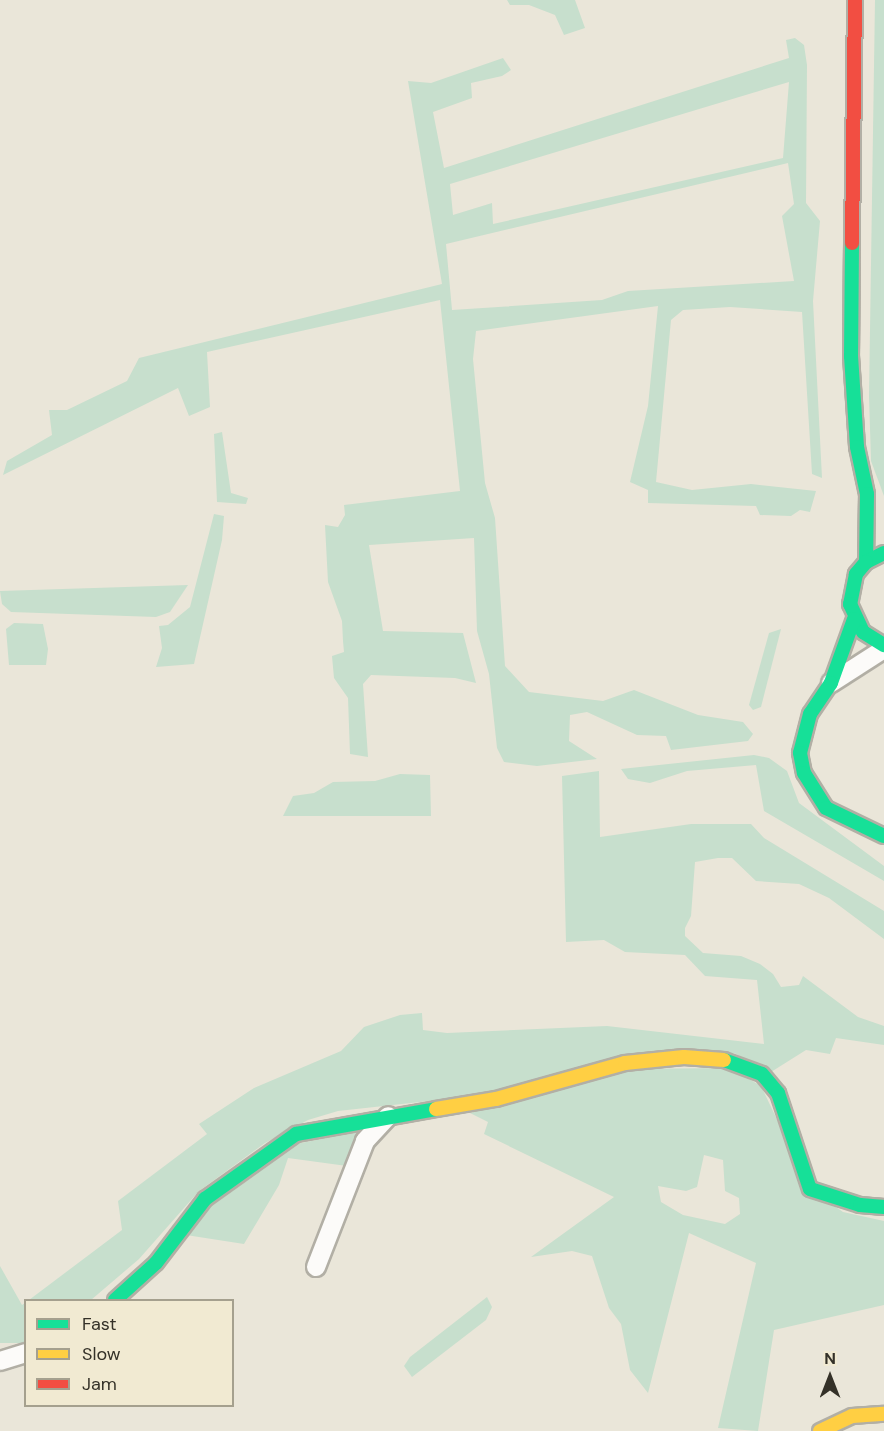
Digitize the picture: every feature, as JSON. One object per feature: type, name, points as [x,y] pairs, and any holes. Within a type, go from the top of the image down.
[{"type":"street","points":[[855,0],[851,356],[857,447],[867,494],[867,562],[851,589],[854,619],[831,683],[810,714],[800,753],[804,773],[826,808],[884,836]]},
{"type":"street","points":[[867,494],[884,519]]},
{"type":"street","points":[[867,562],[884,553]]},
{"type":"street","points":[[854,619],[863,632],[884,645]]},
{"type":"street","points":[[831,683],[884,650]]},
{"type":"street","points":[[116,1299],[156,1263],[205,1199],[296,1134],[388,1116],[496,1099],[625,1063],[684,1057],[729,1059],[762,1074],[778,1093],[810,1189],[860,1205],[884,1207]]},
{"type":"street","points":[[316,1267],[365,1141],[388,1116]]},
{"type":"street","points":[[0,1361],[24,1354]]},
{"type":"street","points":[[820,1431],[852,1416],[884,1414]]},
{"type":"green space","points":[[507,0],[575,0],[585,28],[564,35],[555,15],[529,5],[510,5]]},
{"type":"green space","points":[[875,0],[884,0],[884,496],[871,461],[869,397]]},
{"type":"green space","points":[[795,38],[804,45],[807,65],[806,203],[820,221],[813,301],[822,478],[812,474],[802,312],[730,307],[683,310],[671,320],[656,482],[692,490],[751,484],[816,491],[810,512],[800,510],[791,516],[760,515],[756,506],[648,503],[648,490],[630,482],[648,406],[658,306],[476,331],[473,359],[485,483],[495,518],[505,666],[529,692],[603,701],[634,690],[698,715],[743,722],[753,734],[748,741],[671,750],[666,736],[637,735],[587,712],[570,715],[569,741],[597,759],[537,766],[504,762],[497,748],[489,674],[477,631],[474,538],[369,545],[383,631],[463,633],[476,683],[455,678],[371,675],[363,684],[368,757],[350,754],[348,698],[334,678],[332,656],[344,652],[342,621],[328,582],[325,525],[338,527],[345,515],[344,505],[460,491],[440,300],[207,352],[210,407],[189,416],[178,388],[3,475],[7,461],[52,435],[49,410],[67,410],[127,381],[139,358],[442,284],[408,81],[431,83],[503,58],[511,70],[502,76],[471,83],[472,98],[433,112],[444,168],[789,58],[786,40]],"holes":[[[789,82],[783,158],[493,224],[492,203],[453,215],[450,184]],[[788,163],[794,204],[782,216],[794,281],[628,291],[602,300],[452,310],[446,244]]]},
{"type":"green space","points":[[222,432],[231,493],[248,498],[246,504],[217,502],[214,434]]},
{"type":"green space","points":[[214,514],[224,516],[222,540],[194,664],[156,667],[162,648],[159,626],[168,625],[190,607]]},
{"type":"green space","points":[[188,585],[170,612],[156,617],[11,612],[2,604],[0,591]]},
{"type":"green space","points":[[14,623],[43,624],[48,649],[46,665],[9,665],[6,629]]},
{"type":"green space","points":[[781,629],[761,707],[753,710],[749,705],[769,633]]},
{"type":"green space","points":[[754,755],[769,758],[787,771],[799,803],[884,866],[884,881],[764,811],[756,765],[687,771],[650,783],[628,779],[621,769]]},
{"type":"green space","points":[[599,771],[600,837],[691,824],[751,824],[764,838],[884,911],[884,939],[829,898],[799,884],[756,881],[732,858],[718,858],[695,862],[691,916],[685,928],[685,936],[703,953],[741,956],[760,964],[773,974],[781,987],[799,985],[803,976],[858,1017],[884,1026],[884,1045],[836,1038],[830,1054],[806,1050],[771,1072],[734,1053],[484,1095],[338,1111],[308,1120],[265,1143],[199,1191],[139,1259],[92,1299],[30,1299],[122,1230],[118,1201],[207,1134],[199,1124],[254,1088],[341,1051],[364,1027],[400,1015],[422,1013],[423,1030],[447,1033],[607,1026],[764,1044],[757,980],[705,976],[685,955],[625,952],[604,940],[566,942],[562,776]]},
{"type":"green space","points":[[400,774],[430,775],[431,816],[283,816],[293,796],[314,793],[333,782],[375,781]]},
{"type":"green space","points":[[730,1068],[761,1086],[810,1189],[843,1212],[884,1221],[884,1305],[774,1330],[758,1431],[718,1428],[756,1263],[689,1233],[648,1393],[630,1370],[621,1324],[609,1308],[592,1256],[572,1251],[531,1257],[614,1197],[484,1134],[488,1122],[470,1113],[619,1069]],"holes":[[[704,1155],[723,1160],[725,1191],[739,1198],[740,1214],[725,1224],[683,1215],[661,1202],[658,1186],[686,1191],[697,1187]]]},
{"type":"green space","points":[[362,1131],[347,1166],[288,1158],[279,1185],[244,1244],[186,1235],[224,1192],[296,1144]]},
{"type":"green space","points":[[0,1266],[22,1305],[24,1304],[24,1343],[0,1343]]},
{"type":"green space","points":[[487,1297],[492,1307],[486,1320],[412,1377],[404,1366],[410,1357]]},
{"type":"traffic: fast","points":[[852,243],[851,356],[857,447],[867,494],[866,562]]},
{"type":"traffic: fast","points":[[884,553],[866,562],[856,574],[850,604],[863,632],[884,645]]},
{"type":"traffic: fast","points":[[854,619],[831,683],[810,714],[800,753],[804,773],[826,808],[884,836]]},
{"type":"traffic: fast","points":[[724,1060],[762,1074],[778,1093],[810,1189],[860,1205],[884,1207]]},
{"type":"traffic: fast","points":[[116,1299],[156,1263],[205,1199],[296,1134],[436,1109]]},
{"type":"traffic: slow","points":[[436,1109],[496,1099],[625,1063],[684,1057],[724,1060]]},
{"type":"traffic: slow","points":[[820,1431],[852,1416],[884,1414]]},
{"type":"traffic: jam","points":[[852,243],[855,0]]}]
